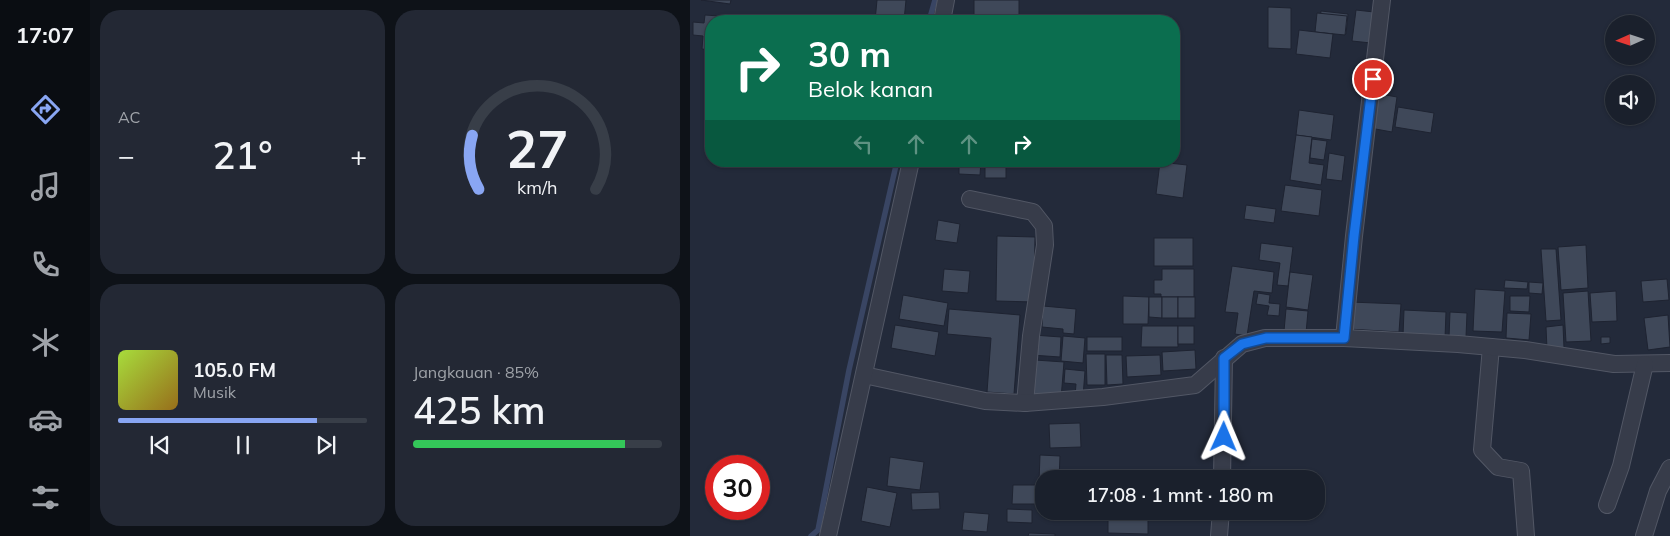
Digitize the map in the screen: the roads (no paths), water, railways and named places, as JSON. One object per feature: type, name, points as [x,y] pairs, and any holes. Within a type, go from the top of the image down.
[{"type":"street","points":[[1344,338],[1382,0]]},
{"type":"street","points":[[828,536],[910,167]]},
{"type":"street","points":[[970,199],[1033,212],[1044,226],[1045,245],[1030,336],[1025,403]]},
{"type":"street","points":[[864,375],[985,401],[1025,403],[1103,397],[1187,387],[1195,384],[1242,344],[1266,338],[1344,338],[1491,347],[1525,350],[1614,364],[1670,363]]},
{"type":"street","points":[[1491,347],[1482,450],[1498,466],[1521,471],[1526,536]]},
{"type":"street","points":[[1222,470],[1224,358]]},
{"type":"street","points":[[1607,505],[1621,466],[1645,364]]},
{"type":"street","points":[[1644,536],[1658,491],[1670,468]]},
{"type":"street","points":[[1219,536],[1220,520]]},
{"type":"waterway","points":[[931,15],[935,0]]},
{"type":"waterway","points":[[811,536],[818,530],[849,370],[896,167]]}]
